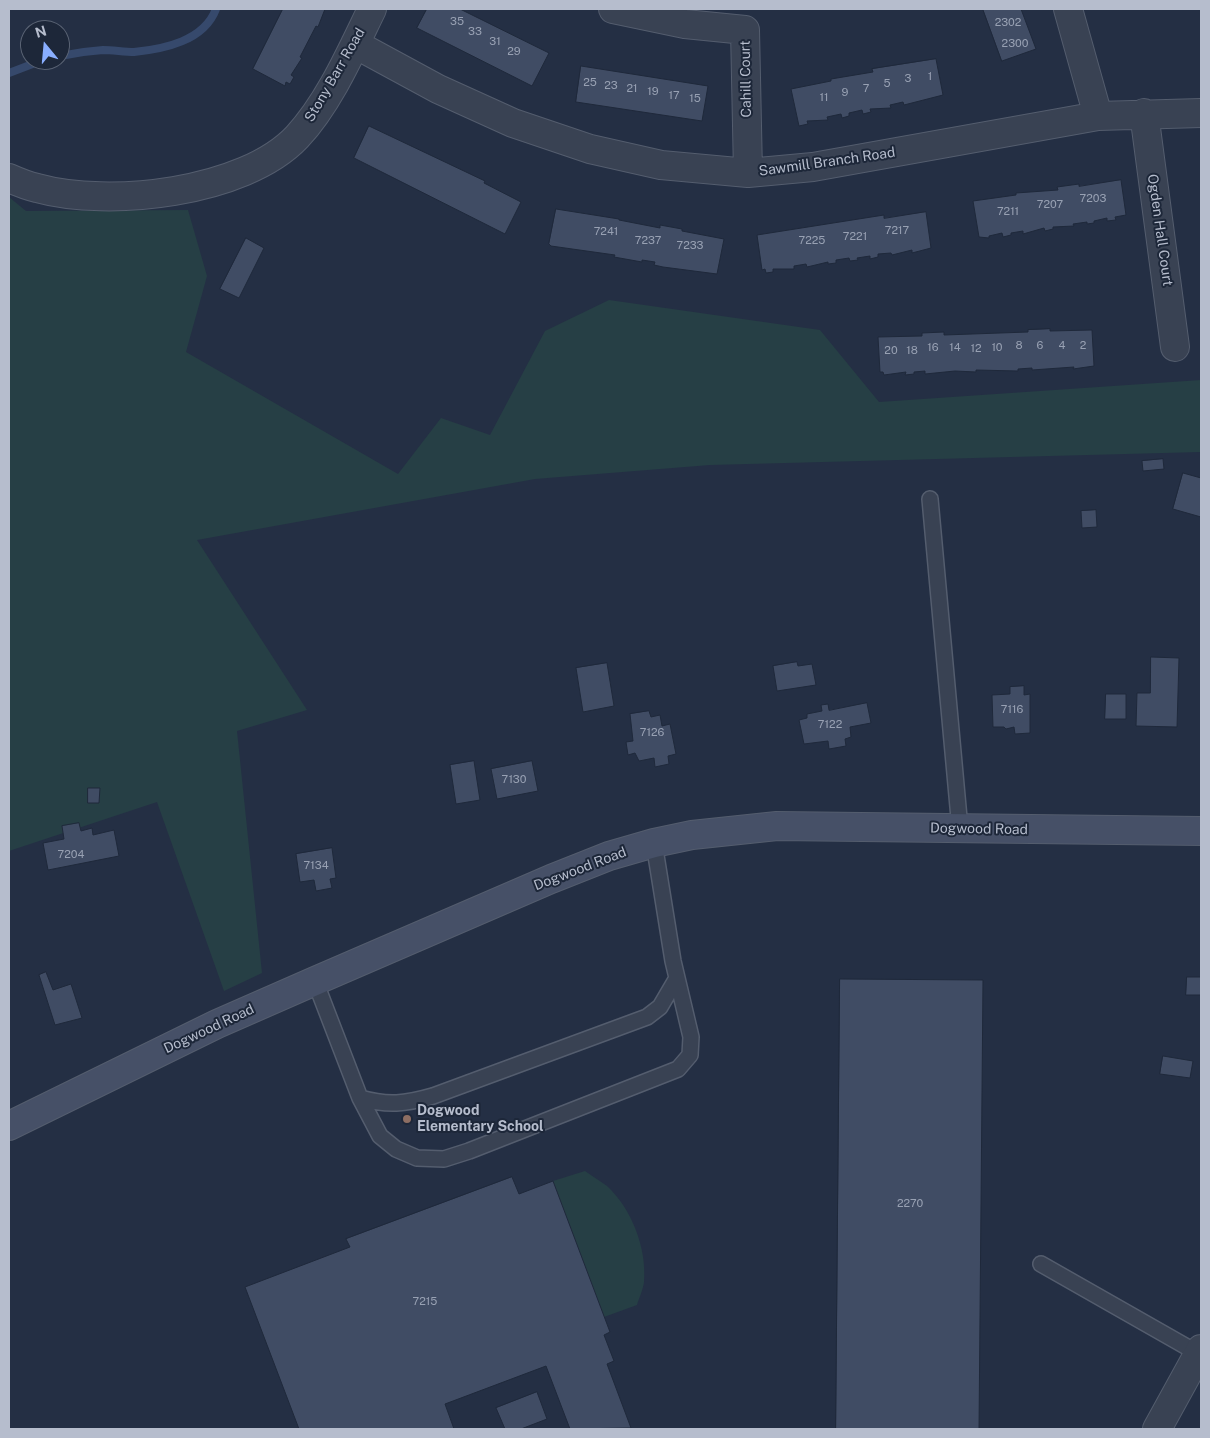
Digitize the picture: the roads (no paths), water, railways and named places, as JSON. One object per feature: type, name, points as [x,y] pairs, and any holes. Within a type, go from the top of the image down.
[{"type":"street","name":"Stony Barr Road","points":[[9,178],[39,189],[88,196],[147,195],[210,184],[246,171],[272,157],[296,137],[316,112],[355,44],[372,9]]},
{"type":"street","name":"Cahill Court","points":[[613,9],[685,24],[745,30],[748,173]]},
{"type":"street","points":[[1068,9],[1098,116]]},
{"type":"street","name":"Sawmill Branch Road","points":[[355,44],[454,97],[513,123],[590,149],[661,165],[748,173],[813,167],[1098,116],[1201,113]]},
{"type":"street","name":"Ogden Hall Court","points":[[1144,114],[1176,347]]},
{"type":"street","name":"Dogwood Road","points":[[9,1126],[217,1024],[315,981],[550,880],[609,856],[654,843],[692,835],[777,826],[1201,831]]},
{"type":"street","points":[[1158,1429],[1200,1352]]},
{"type":"lane","points":[[930,499],[960,829]]},
{"type":"lane","points":[[315,981],[360,1098],[380,1136],[396,1149],[417,1158],[444,1159],[469,1151],[678,1069],[690,1055],[691,1037],[677,978],[654,843]]},
{"type":"lane","points":[[360,1098],[379,1103],[406,1104],[433,1096],[638,1021],[660,1007],[677,978]]},
{"type":"lane","points":[[1041,1264],[1200,1352]]},
{"type":"waterway","points":[[70,54],[103,50],[134,52],[170,46],[193,36],[202,29],[216,9]]},
{"type":"waterway","points":[[9,73],[20,69]]},
{"type":"place","name":"Dogwood Elementary School","points":[[407,1119]]}]
